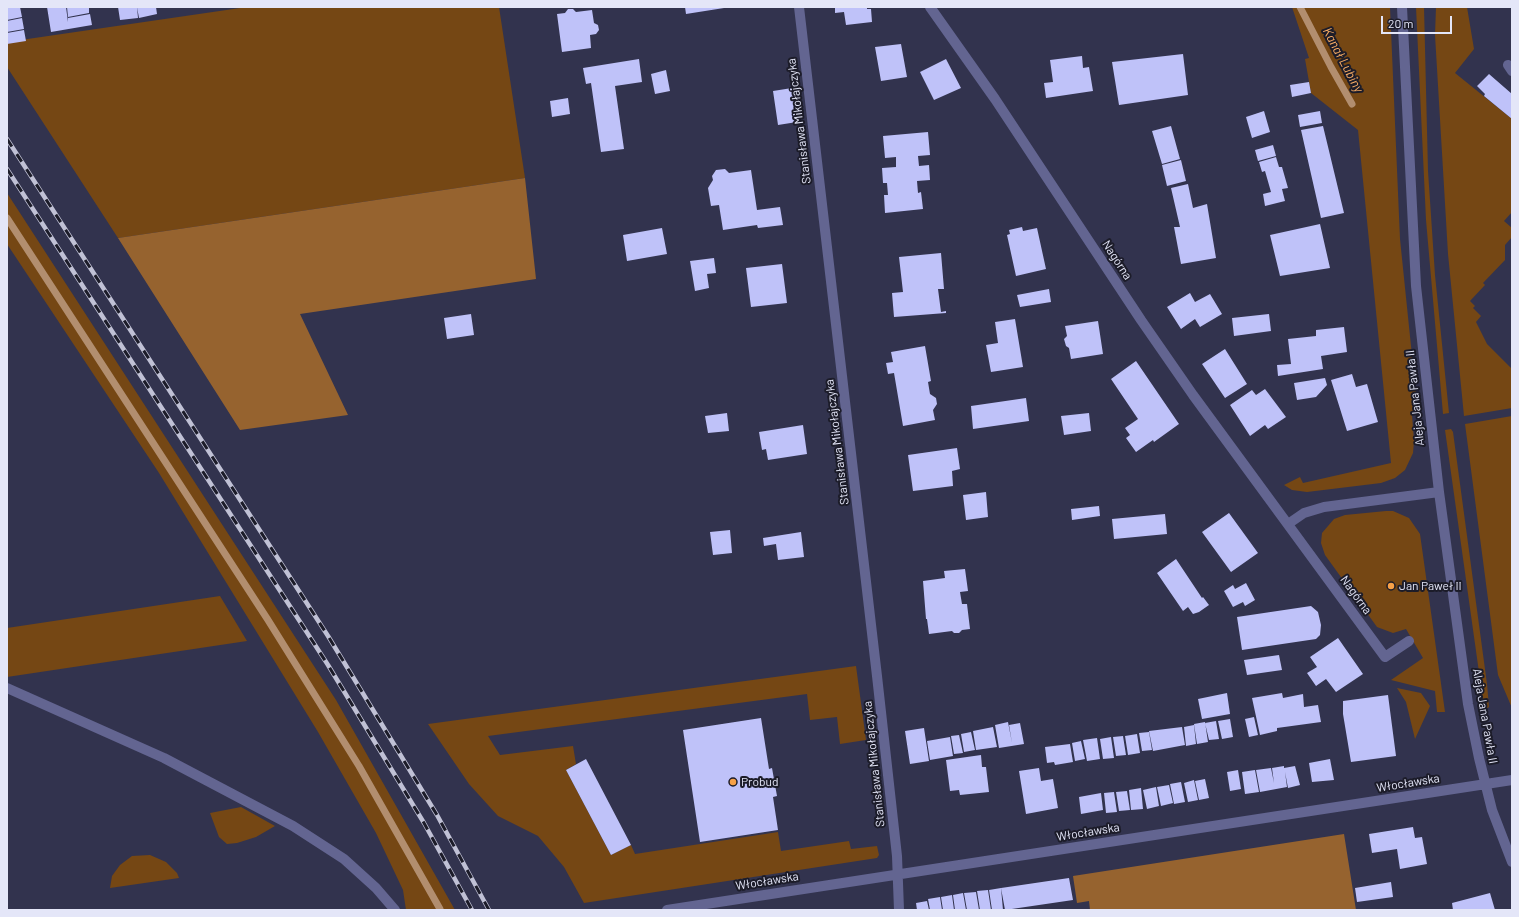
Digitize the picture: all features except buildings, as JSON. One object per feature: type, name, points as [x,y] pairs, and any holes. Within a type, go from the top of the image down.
[{"type":"street","name":"Stanisława Mikołajczyka","points":[[799,7],[856,491],[898,875],[899,910]]},
{"type":"street","name":"Nagórna","points":[[930,7],[995,99],[1192,395],[1385,657],[1409,641]]},
{"type":"street","name":"Aleja Jana Pawła II","points":[[1402,7],[1416,286],[1439,492],[1468,704],[1492,810],[1512,862]]},
{"type":"street","points":[[1288,524],[1304,513],[1324,507],[1439,492]]},
{"type":"street","points":[[7,688],[164,758],[293,826],[344,859],[376,888],[395,910]]},
{"type":"street","name":"Włocławska","points":[[667,910],[1512,780]]},
{"type":"shaded area","points":[[247,7],[499,7],[525,178],[118,238],[7,67],[7,42]]},
{"type":"shaded area","points":[[1292,7],[1390,7],[1400,239],[1418,414],[1412,415],[1414,441],[1413,453],[1405,470],[1395,478],[1381,483],[1307,492],[1292,490],[1284,485],[1300,477],[1303,483],[1391,463],[1358,130],[1311,93],[1305,59],[1309,58]]},
{"type":"shaded area","points":[[1416,7],[1424,7],[1428,171],[1435,275],[1449,413],[1443,414],[1426,220]]},
{"type":"shaded area","points":[[1436,7],[1467,7],[1474,49],[1455,73],[1512,119],[1512,212],[1504,221],[1512,228],[1512,237],[1505,245],[1505,260],[1483,283],[1485,285],[1470,301],[1475,306],[1473,308],[1481,316],[1476,322],[1487,344],[1512,369],[1512,408],[1464,416],[1448,254],[1435,35]]},
{"type":"shaded area","points":[[525,178],[536,279],[300,314],[348,415],[240,430],[118,238]]},
{"type":"shaded area","points":[[7,193],[336,700],[455,910],[406,910],[403,890],[376,833],[318,732],[159,473],[7,244]]},
{"type":"shaded area","points":[[1512,416],[1512,708],[1498,675],[1465,424]]},
{"type":"shaded area","points":[[1451,429],[1453,432],[1487,684],[1489,707],[1486,709],[1484,708],[1445,430]]},
{"type":"shaded area","points":[[1393,511],[1409,518],[1420,534],[1445,712],[1437,712],[1435,691],[1391,680],[1423,658],[1406,629],[1393,633],[1377,627],[1325,555],[1321,543],[1322,533],[1334,519],[1345,515]]},
{"type":"shaded area","points":[[220,596],[247,641],[7,677],[7,628]]},
{"type":"shaded area","points":[[856,666],[866,740],[840,744],[837,717],[810,720],[807,694],[488,736],[500,755],[573,746],[576,764],[566,770],[611,855],[631,845],[635,854],[778,832],[781,851],[849,841],[851,849],[877,846],[879,855],[877,858],[584,903],[564,867],[538,836],[498,816],[469,784],[428,724]]},
{"type":"shaded area","points":[[1397,688],[1421,693],[1430,706],[1415,739],[1406,702]]},
{"type":"shaded area","points":[[241,807],[275,826],[256,837],[237,843],[227,844],[219,837],[210,813]]},
{"type":"shaded area","points":[[1344,834],[1356,910],[1090,910],[1089,901],[1077,903],[1073,876]]},
{"type":"shaded area","points":[[150,855],[166,862],[177,873],[179,878],[110,888],[112,876],[120,865],[132,856]]},
{"type":"waterway","name":"Kanał Lubiny","points":[[1300,7],[1352,104]]},
{"type":"waterway","points":[[7,218],[268,620],[359,766],[440,909]]},
{"type":"railway","points":[[7,139],[328,636],[437,815],[489,910]]},
{"type":"railway","points":[[7,169],[328,665],[424,823],[472,910]]},
{"type":"place","name":"Jan Paweł II","points":[[1391,586]]},
{"type":"place","name":"Probud","points":[[733,782]]}]
